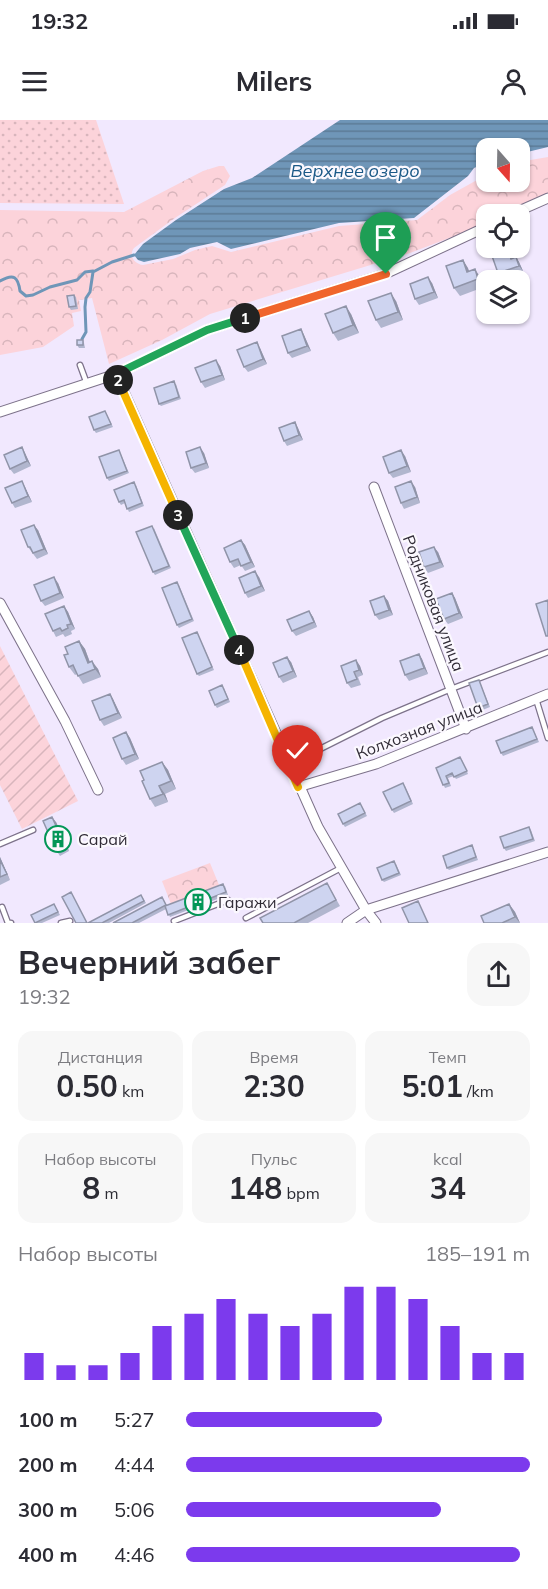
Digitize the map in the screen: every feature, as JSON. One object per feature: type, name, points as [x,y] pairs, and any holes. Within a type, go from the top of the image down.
[{"type":"street","points":[[530,206],[548,198]]},
{"type":"street","points":[[0,412],[116,374],[207,330],[386,274],[476,232]]},
{"type":"street","points":[[116,374],[318,828],[376,923]]},
{"type":"street","name":"Родниковая улица","points":[[374,487],[466,729]]},
{"type":"street","points":[[0,603],[65,721],[98,790]]},
{"type":"street","name":"Колхозная улица","points":[[297,783],[376,764],[548,694]]},
{"type":"street","points":[[347,923],[366,910],[548,852]]},
{"type":"lane","points":[[80,365],[87,384]]},
{"type":"lane","points":[[297,783],[312,753],[382,718],[548,652]]},
{"type":"lane","points":[[536,699],[548,738]]},
{"type":"lane","points":[[0,844],[33,830]]},
{"type":"lane","points":[[246,918],[341,868]]},
{"type":"lane","points":[[174,921],[228,900]]},
{"type":"lane","points":[[2,907],[8,923],[11,923]]},
{"type":"lane","points":[[191,915],[194,923]]},
{"type":"lane","points":[[61,923],[69,921]]},
{"type":"green space","points":[[0,120],[96,120],[124,204],[0,203]]},
{"type":"green space","points":[[548,157],[548,196],[530,204],[476,204],[476,228],[410,253],[210,314],[162,340],[109,364],[92,298],[79,300],[81,311],[72,313],[74,326],[43,347],[0,355],[0,210],[124,212],[203,171],[224,166],[230,176],[225,185],[134,248],[133,259],[143,265],[173,259],[212,246],[231,252],[339,226],[417,220],[450,195],[476,181],[476,192],[530,192],[530,160]]},
{"type":"green space","points":[[0,646],[78,801],[22,829],[0,785]]},
{"type":"green space","points":[[210,863],[219,885],[171,904],[162,881]]},
{"type":"water","name":"Верхнее озеро","points":[[340,120],[548,120],[548,147],[530,151],[530,138],[476,138],[476,167],[414,218],[339,223],[231,249],[217,242],[144,262],[138,260],[134,255],[143,244],[176,220],[224,189],[252,178]]},
{"type":"building","points":[[493,258],[516,258],[519,266],[497,270]]},
{"type":"building","points":[[463,260],[467,272],[475,269],[476,280],[454,288],[446,266]]},
{"type":"building","points":[[428,277],[434,292],[415,299],[410,284]]},
{"type":"building","points":[[391,293],[398,312],[376,320],[368,301]]},
{"type":"building","points":[[74,295],[76,306],[69,307],[67,296]]},
{"type":"building","points":[[346,306],[353,325],[333,333],[325,314]]},
{"type":"building","points":[[301,329],[307,346],[288,353],[282,336]]},
{"type":"building","points":[[77,340],[83,340],[83,345],[77,345]]},
{"type":"building","points":[[257,342],[263,359],[244,367],[237,350]]},
{"type":"building","points":[[216,360],[222,375],[201,382],[195,368]]},
{"type":"building","points":[[174,381],[179,397],[159,404],[154,388]]},
{"type":"building","points":[[105,411],[111,424],[94,430],[89,417]]},
{"type":"building","points":[[295,422],[299,435],[284,441],[279,428]]},
{"type":"building","points":[[22,447],[27,461],[10,469],[4,455]]},
{"type":"building","points":[[200,447],[206,463],[191,468],[186,452]]},
{"type":"building","points":[[119,450],[127,471],[107,478],[99,457]]},
{"type":"building","points":[[401,450],[407,466],[389,473],[383,457]]},
{"type":"building","points":[[22,481],[28,496],[12,503],[5,488]]},
{"type":"building","points":[[411,481],[417,497],[401,503],[395,487]]},
{"type":"building","points":[[134,482],[142,503],[127,509],[124,500],[119,502],[114,490]]},
{"type":"building","points":[[34,525],[44,549],[33,553],[21,530]]},
{"type":"building","points":[[152,526],[169,566],[153,572],[136,532]]},
{"type":"building","points":[[241,540],[251,562],[241,566],[238,559],[230,562],[224,548]]},
{"type":"building","points":[[434,547],[440,562],[424,567],[419,552]]},
{"type":"building","points":[[255,571],[261,586],[245,593],[239,578]]},
{"type":"building","points":[[54,577],[60,593],[41,601],[34,585]]},
{"type":"building","points":[[177,582],[192,619],[177,625],[162,588]]},
{"type":"building","points":[[452,593],[459,613],[444,619],[436,599]]},
{"type":"building","points":[[384,596],[389,610],[375,615],[370,601]]},
{"type":"building","points":[[548,600],[548,636],[546,636],[536,604]]},
{"type":"building","points":[[64,606],[71,624],[62,631],[60,628],[53,631],[45,614]]},
{"type":"building","points":[[309,611],[314,622],[292,631],[287,620]]},
{"type":"building","points":[[197,632],[212,667],[197,674],[182,638]]},
{"type":"building","points":[[79,641],[88,663],[92,661],[95,669],[78,676],[73,665],[69,667],[64,655],[68,654],[65,647]]},
{"type":"building","points":[[419,654],[424,668],[405,675],[400,661]]},
{"type":"building","points":[[287,657],[293,671],[279,677],[273,663]]},
{"type":"building","points":[[356,660],[359,670],[354,672],[357,679],[347,683],[341,666]]},
{"type":"building","points":[[479,680],[488,704],[478,708],[469,683]]},
{"type":"building","points":[[222,685],[228,699],[215,705],[209,691]]},
{"type":"building","points":[[110,694],[118,713],[100,720],[92,701]]},
{"type":"building","points":[[532,727],[537,739],[501,753],[496,741]]},
{"type":"building","points":[[126,732],[135,754],[122,759],[113,738]]},
{"type":"building","points":[[460,757],[467,771],[454,777],[452,773],[446,776],[449,783],[443,785],[436,768]]},
{"type":"building","points":[[162,762],[171,781],[159,786],[163,794],[150,799],[140,771]]},
{"type":"building","points":[[403,783],[411,801],[392,810],[383,792]]},
{"type":"building","points":[[360,803],[365,813],[343,824],[338,814]]},
{"type":"building","name":"Сарай","points":[[52,817],[65,846],[56,850],[43,821]]},
{"type":"building","points":[[529,827],[533,839],[504,848],[500,837]]},
{"type":"building","points":[[472,845],[476,857],[447,868],[443,856]]},
{"type":"building","points":[[0,860],[7,874],[0,877]]},
{"type":"building","points":[[394,861],[399,873],[382,880],[377,868]]},
{"type":"building","points":[[327,883],[336,900],[294,923],[263,923],[260,918]]},
{"type":"building","name":"Гаражи","points":[[223,884],[226,892],[168,915],[165,906]]},
{"type":"building","points":[[71,892],[87,923],[76,923],[62,897]]},
{"type":"building","points":[[141,895],[144,901],[102,923],[88,923]]},
{"type":"building","points":[[162,897],[166,905],[132,923],[113,923]]},
{"type":"building","points":[[418,901],[428,923],[409,923],[402,908]]},
{"type":"building","points":[[54,904],[58,912],[35,923],[31,915]]},
{"type":"building","points":[[509,904],[515,917],[502,923],[484,923],[481,916]]},
{"type":"waterway","points":[[82,339],[86,332],[86,298],[90,292],[93,272],[112,262],[134,255]]},
{"type":"waterway","points":[[0,281],[9,277],[14,278],[18,282],[20,291],[26,296],[77,280],[85,272],[93,271]]},
{"type":"place","name":"Сарай","points":[[58,839]]},
{"type":"place","name":"Гаражи","points":[[198,902]]},
{"type":"route","points":[[298,787],[116,374],[207,330],[386,274]]}]
